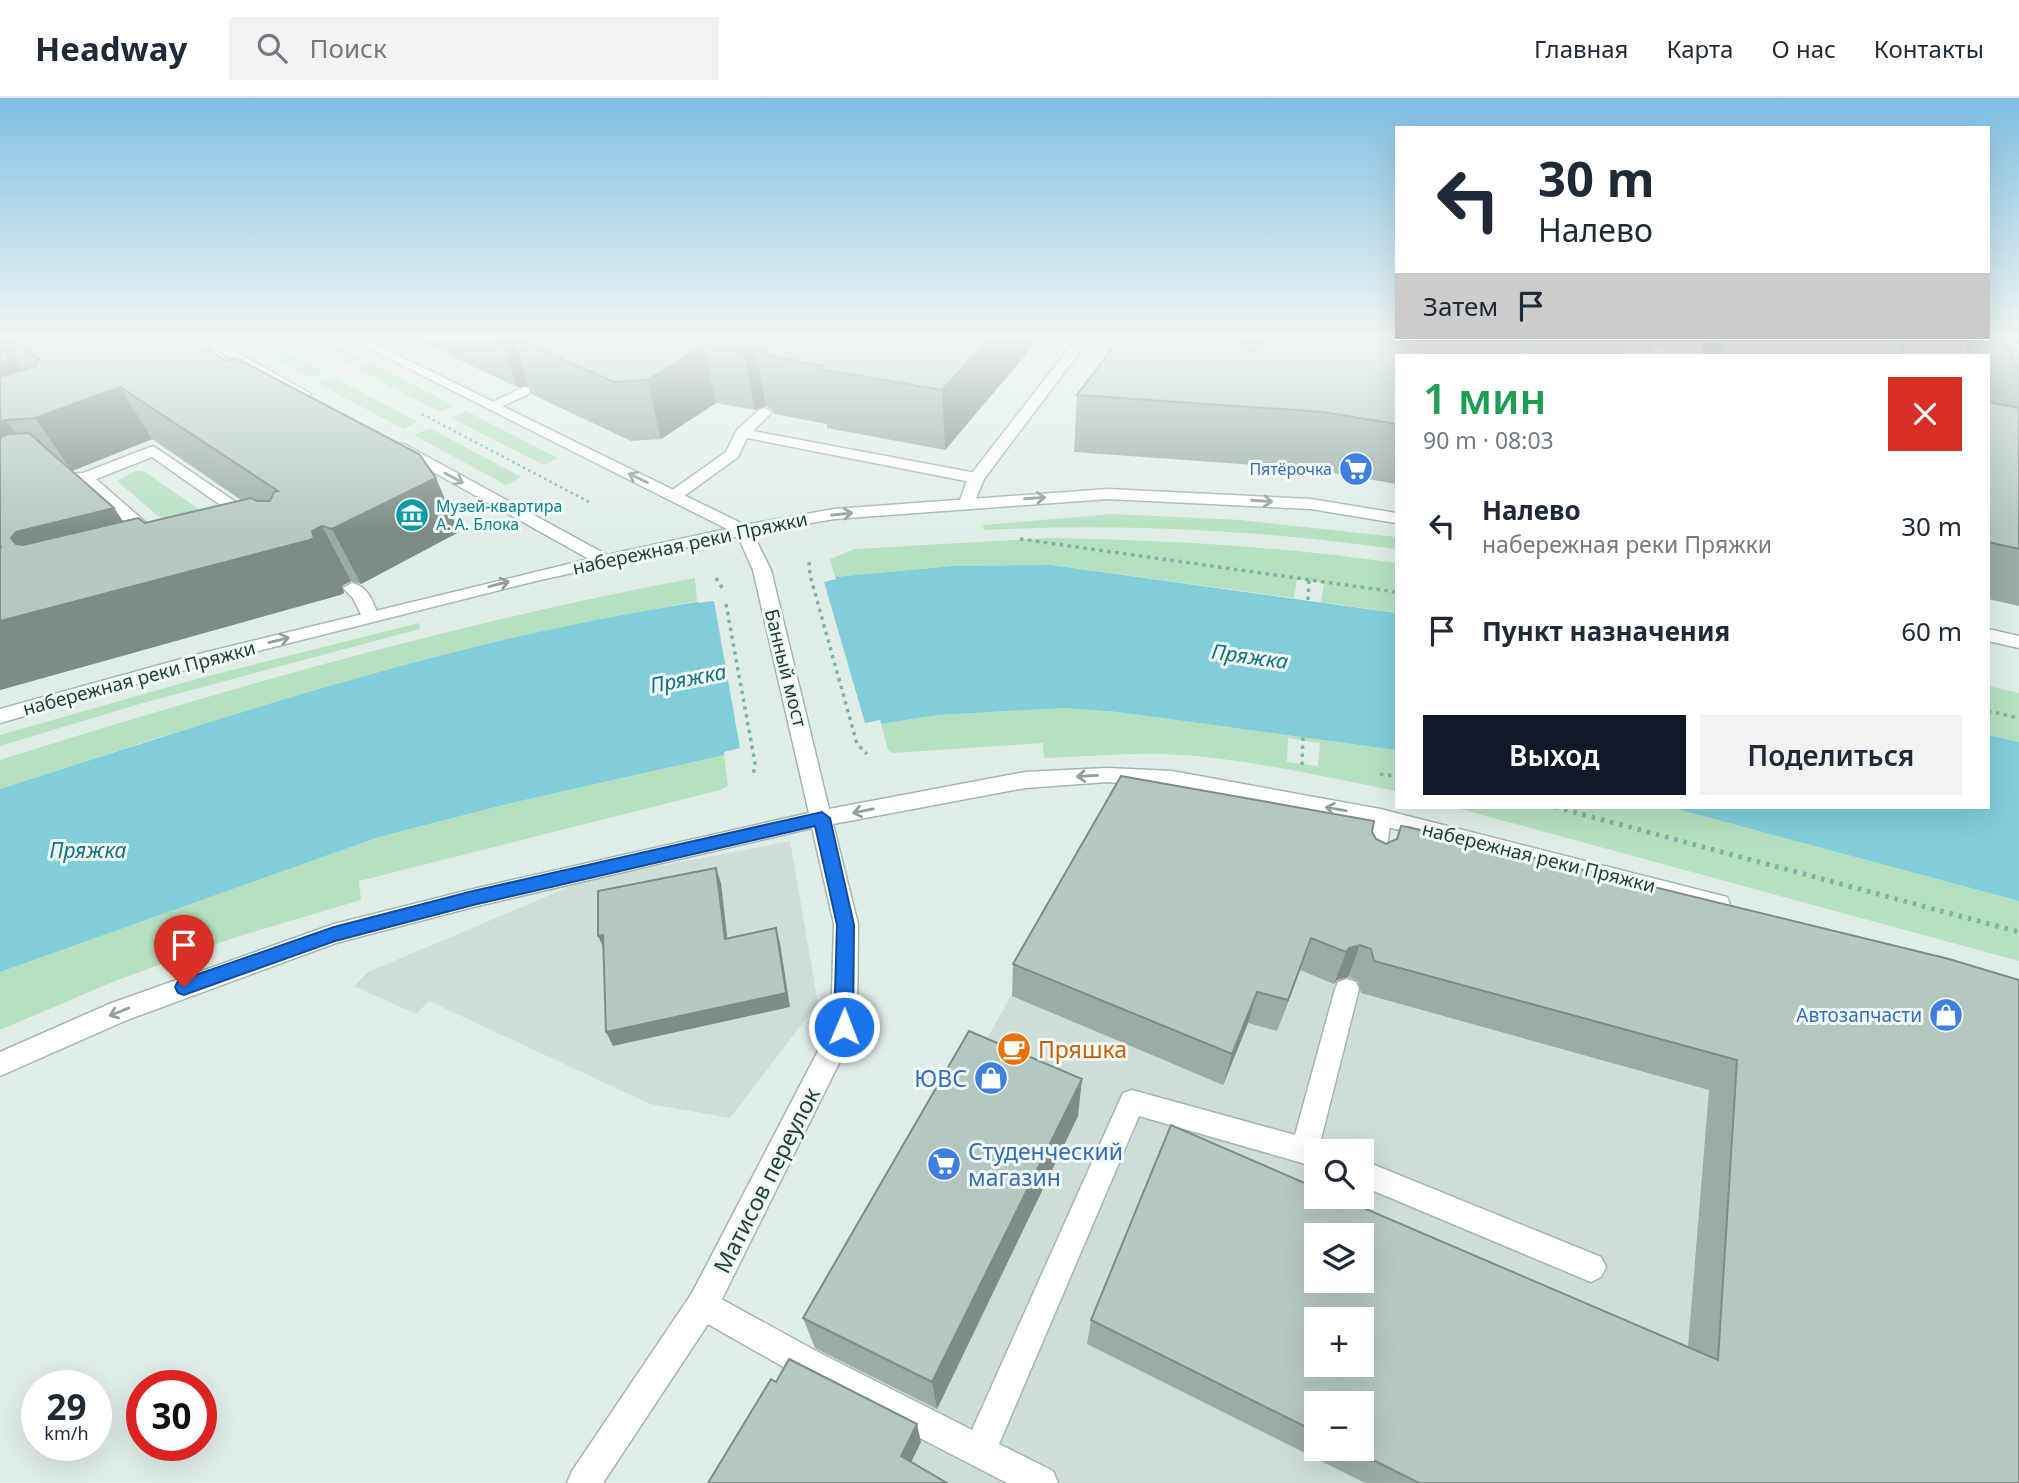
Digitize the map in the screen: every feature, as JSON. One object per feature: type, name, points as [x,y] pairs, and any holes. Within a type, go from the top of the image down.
[{"type":"main road","points":[[484,403],[743,530]]},
{"type":"main road","points":[[491,406],[498,403]]},
{"type":"main road","points":[[967,503],[976,478],[1034,403]]},
{"type":"main road","points":[[674,496],[733,454],[742,433],[765,412]]},
{"type":"main road","points":[[742,433],[976,478]]},
{"type":"main road","points":[[388,441],[603,560]]},
{"type":"main road","points":[[31,485],[44,480],[85,478],[153,451],[267,530]]},
{"type":"main road","points":[[85,478],[163,546]]},
{"type":"main road","name":"набережная реки Пряжки","points":[[0,716],[370,617],[603,560],[834,514],[1108,494],[1173,495],[1311,504],[1395,518]]},
{"type":"main road","name":"Банный мост","points":[[743,530],[762,570],[809,766]]},
{"type":"main road","points":[[352,588],[361,595],[370,617]]},
{"type":"main road","points":[[1990,635],[2019,642]]},
{"type":"main road","name":"Матисов переулок","points":[[584,1483],[704,1304],[844,1027],[845,925],[809,766]]},
{"type":"main road","name":"набережная реки Пряжки","points":[[0,1064],[118,1012],[334,934],[473,898],[822,818],[1026,780],[1107,775],[1172,779],[1380,817],[1741,910]]},
{"type":"main road","points":[[1374,865],[1380,817]]},
{"type":"main road","points":[[1313,1139],[1347,989]]},
{"type":"main road","points":[[979,1451],[1132,1102],[1304,1150]]},
{"type":"main road","points":[[1374,1178],[1591,1267]]},
{"type":"main road","points":[[704,1304],[805,1362],[1041,1483]]},
{"type":"path","points":[[422,414],[589,502]]},
{"type":"path","points":[[580,506],[600,497]]},
{"type":"path","points":[[1010,538],[1395,592]]},
{"type":"path","points":[[809,562],[810,575],[857,744],[867,754]]},
{"type":"path","points":[[716,578],[722,588],[753,750],[753,777]]},
{"type":"path","points":[[1308,600],[1309,578]]},
{"type":"path","points":[[1990,711],[2019,718]]},
{"type":"path","points":[[1302,769],[1303,736]]},
{"type":"path","points":[[1562,809],[2019,932]]},
{"type":"shaded area","points":[[790,841],[818,1003],[730,1118],[650,1104],[429,1001],[416,1014],[354,986],[368,972],[583,881]]},
{"type":"shaded area","points":[[1042,940],[1915,991],[1930,1483],[731,1483],[781,1398],[820,1339]]},
{"type":"green space","points":[[354,403],[381,403],[418,422],[403,429]]},
{"type":"green space","points":[[422,403],[448,403],[455,406],[440,412]]},
{"type":"green space","points":[[466,411],[558,458],[544,465],[451,418]]},
{"type":"green space","points":[[430,428],[521,477],[506,485],[414,435]]},
{"type":"green space","points":[[134,471],[144,471],[216,521],[178,533],[117,481]]},
{"type":"green space","points":[[1112,514],[1241,520],[1395,537],[1395,549],[1294,537],[1191,530],[1087,527],[984,530],[983,525]]},
{"type":"green space","points":[[1047,538],[1135,540],[1309,552],[1395,563],[1395,613],[1321,602],[1324,583],[1297,579],[1294,598],[1051,565],[953,566],[835,577],[830,559],[855,549]]},
{"type":"green space","points":[[695,578],[697,601],[525,635],[154,739],[0,789],[0,760],[86,733],[345,658],[519,615]]},
{"type":"green space","points":[[419,623],[420,629],[143,703],[0,746],[0,735],[200,678]]},
{"type":"green space","points":[[1990,686],[2019,693],[2019,742],[1990,735]]},
{"type":"green space","points":[[1063,708],[1118,712],[1395,750],[1395,791],[1280,768],[1192,756],[1148,754],[1044,758],[1043,743],[892,753],[888,750],[881,724],[938,715]],"holes":[[[1288,738],[1320,743],[1318,766],[1287,762]]]},
{"type":"green space","points":[[724,755],[728,786],[720,790],[359,881],[361,900],[230,939],[115,981],[0,1030],[0,972],[379,837],[507,804]]},
{"type":"green space","points":[[1460,809],[1676,809],[2019,901],[2019,961]]},
{"type":"water","name":"Пряжка","points":[[1051,565],[1395,613],[1395,750],[1118,712],[1063,708],[938,715],[881,724],[880,721],[725,752],[724,755],[507,804],[379,837],[0,972],[0,789],[327,687],[525,635],[836,579],[835,577],[953,566]]},
{"type":"water","points":[[1990,735],[2019,742],[2019,901],[1676,809],[1990,809]]},
{"type":"pier","points":[[834,573],[836,579],[824,582],[865,723],[880,720],[882,727],[878,725],[728,755],[725,758],[724,752],[740,748],[714,601],[698,603],[697,597],[701,599],[824,578]]},
{"type":"building","points":[[0,403],[77,403],[35,418],[0,422]]},
{"type":"building","points":[[144,403],[321,403],[419,454],[436,478],[332,529],[322,526],[312,531],[314,538],[310,540],[0,621],[0,437],[29,433],[114,508],[16,532],[11,538],[16,544],[23,545],[138,518],[145,523],[251,498],[270,501],[274,492],[278,491]]},
{"type":"building","points":[[1187,403],[1395,403],[1395,424],[1323,412]]},
{"type":"building","points":[[1990,403],[2019,408],[2019,549],[1990,542]]},
{"type":"building","points":[[1121,776],[1374,821],[1372,832],[1376,839],[1386,844],[1397,839],[1401,826],[1408,827],[1949,959],[2019,980],[2019,1483],[1419,1483],[1374,1460],[1374,1391],[1304,1391],[1304,1426],[1091,1320],[1171,1125],[1304,1183],[1304,1209],[1366,1209],[1718,1360],[1737,1060],[1374,961],[1371,949],[1360,945],[1349,948],[1346,952],[1311,938],[1288,1000],[1257,992],[1232,1054],[1013,964]]},
{"type":"building","points":[[716,868],[725,939],[776,928],[786,993],[606,1032],[603,935],[598,936],[598,891]]},
{"type":"building","points":[[969,1031],[1082,1079],[932,1382],[803,1318]]},
{"type":"building","points":[[789,1359],[917,1424],[901,1456],[947,1483],[708,1483],[771,1379],[776,1382]]},
{"type":"place","name":"Пятёрочка","points":[[1356,469]]},
{"type":"place","name":"Музей-квартира А. А. Блока","points":[[412,515]]},
{"type":"place","name":"Автозапчасти","points":[[1946,1015]]},
{"type":"place","name":"Пряшка","points":[[1014,1049]]},
{"type":"place","name":"ЮВС","points":[[991,1078]]},
{"type":"place","name":"Студенческий магазин","points":[[944,1164]]},
{"type":"route","points":[[184,987],[334,934],[473,898],[822,818],[845,925],[844,1027]]}]
